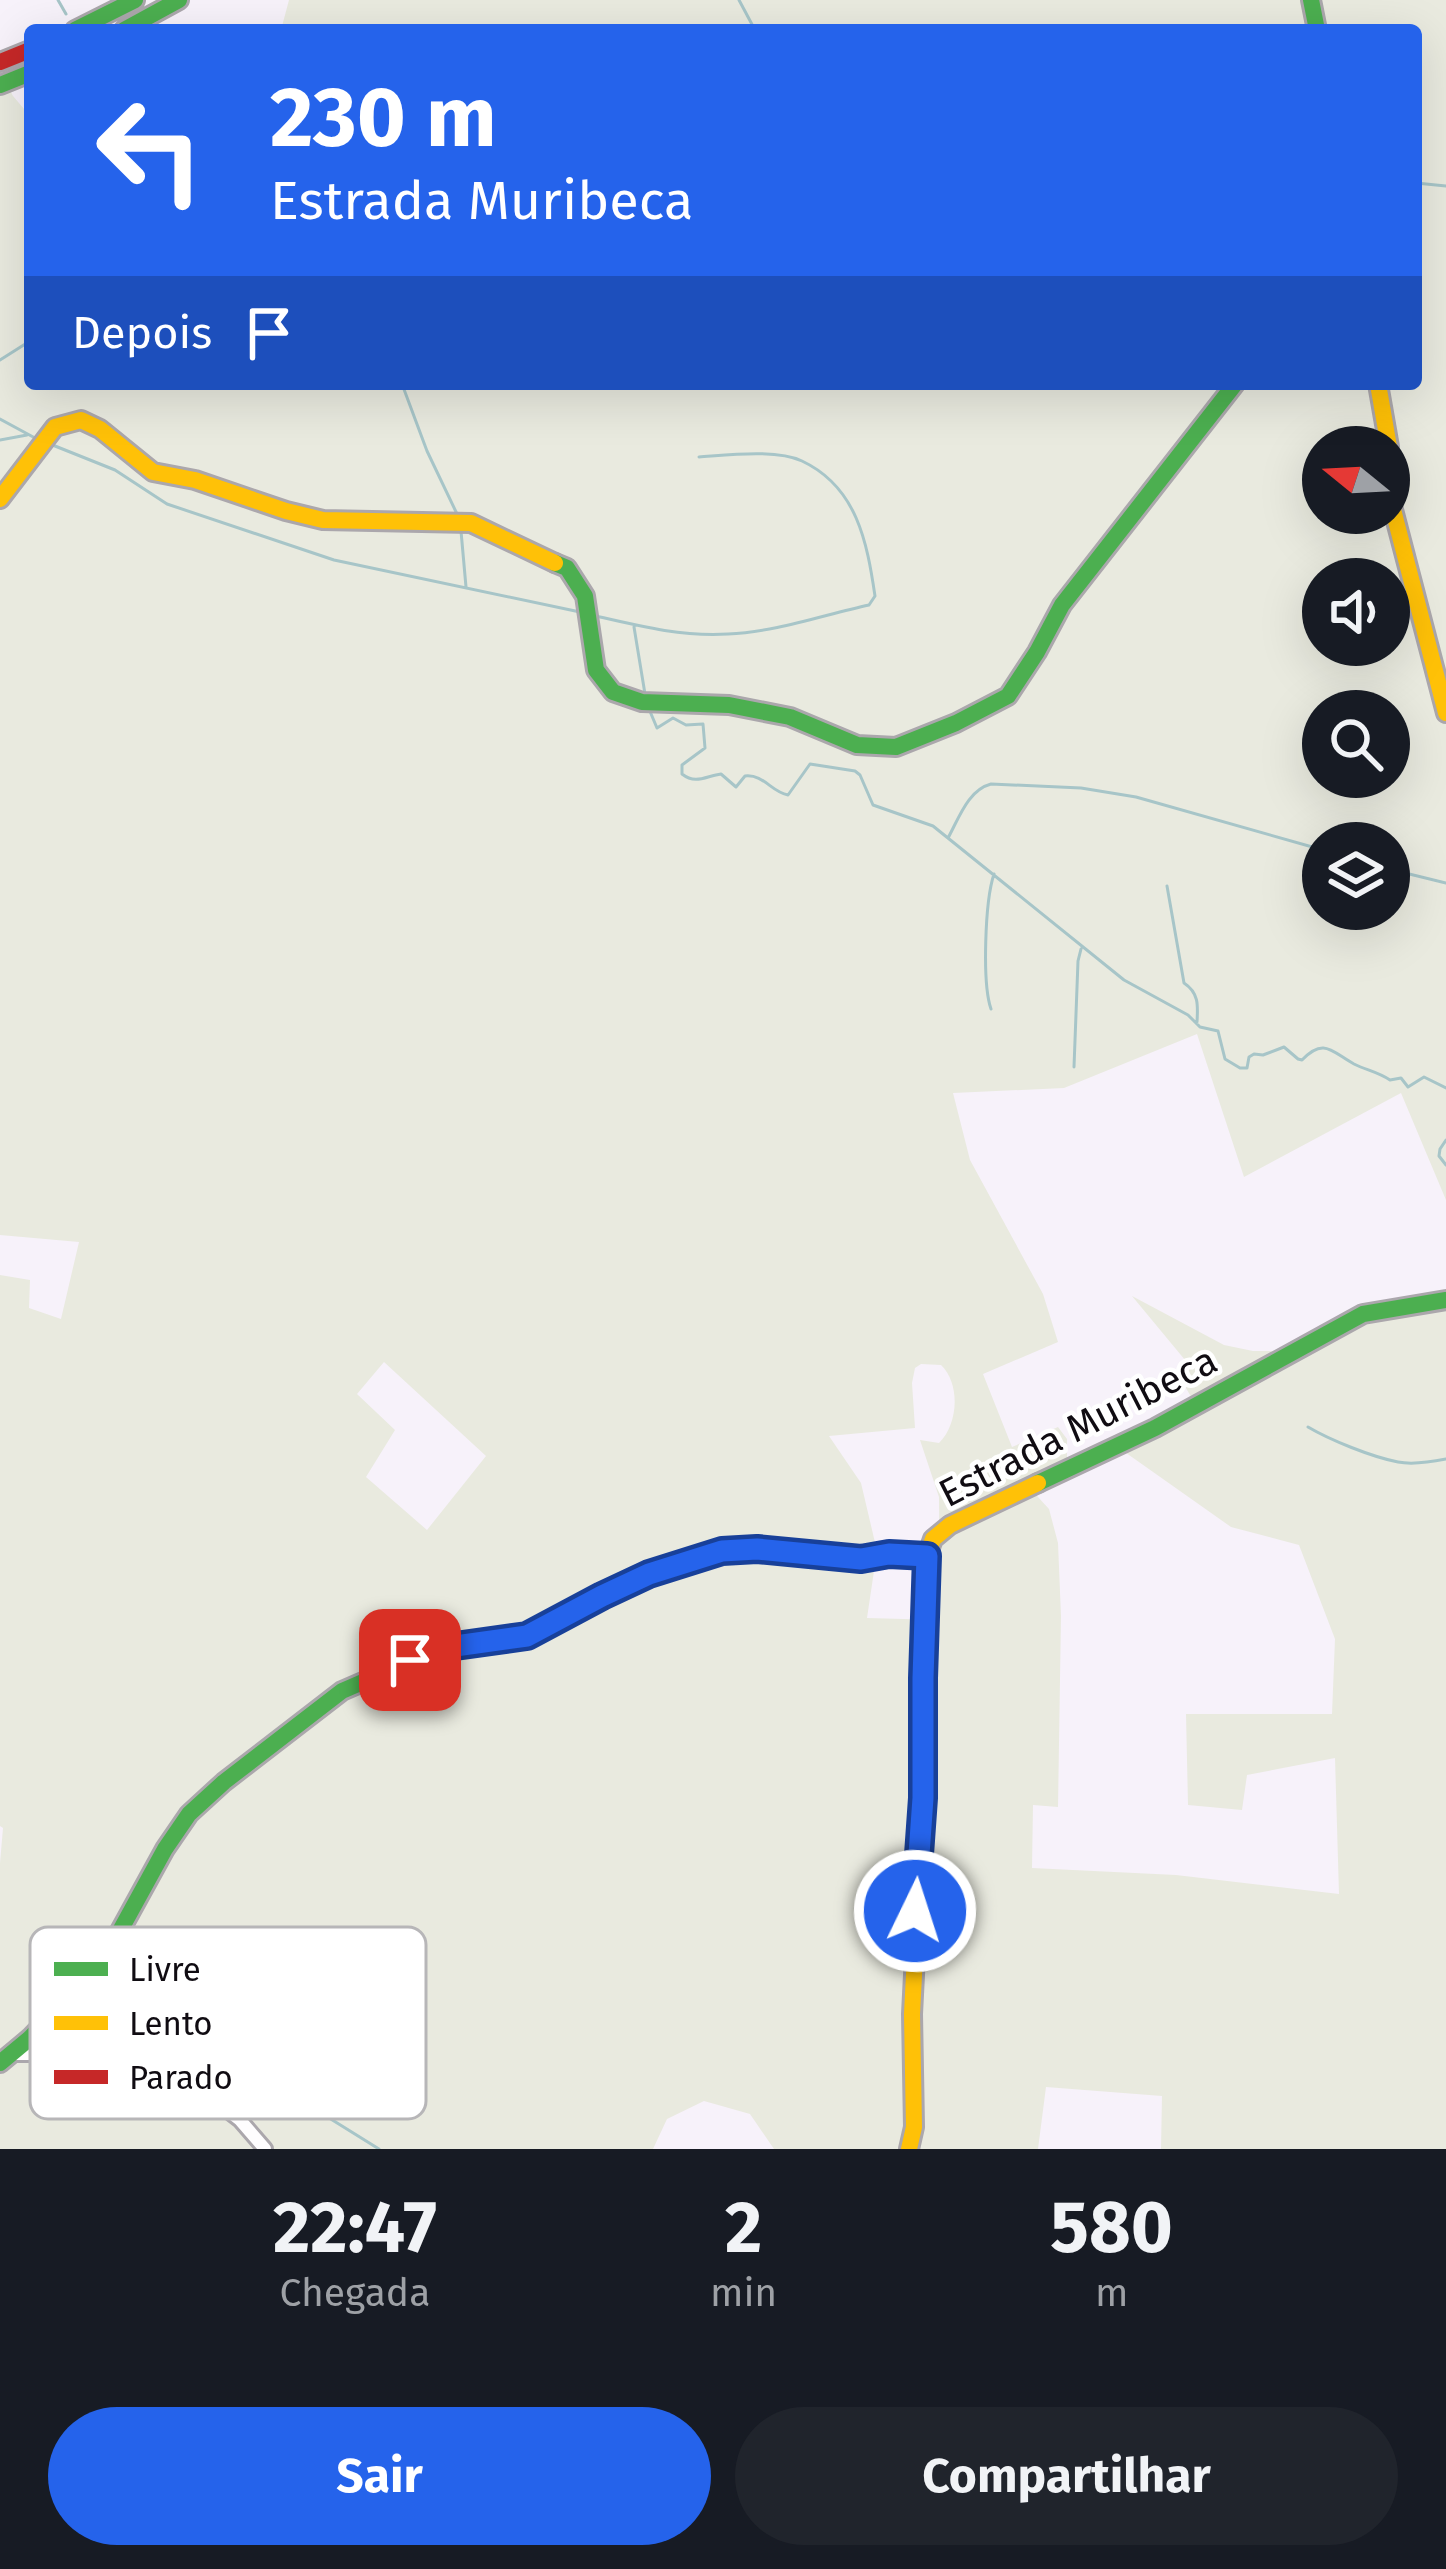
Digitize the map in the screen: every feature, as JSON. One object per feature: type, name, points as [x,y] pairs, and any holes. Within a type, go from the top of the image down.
[{"type":"main road","points":[[87,24],[135,0]]},
{"type":"main road","points":[[135,24],[179,0]]},
{"type":"main road","points":[[0,499],[55,428],[81,420],[100,429],[153,472],[195,480],[286,511],[323,520],[470,523],[567,568],[585,596],[596,670],[614,692],[642,702],[729,705],[790,716],[857,745],[896,747],[1008,696],[1062,605],[1230,390]]},
{"type":"main road","points":[[1379,390],[1385,426]]},
{"type":"main road","points":[[1399,534],[1446,713]]},
{"type":"main road","name":"Estrada Muribeca","points":[[122,1927],[189,1814],[342,1691],[441,1648],[527,1636],[649,1574],[722,1551],[757,1549],[861,1559],[889,1554],[927,1556],[933,1539],[950,1525],[1155,1427],[1363,1314],[1446,1300]]},
{"type":"main road","points":[[909,2149],[914,2127],[912,2014],[923,1798],[927,1556]]},
{"type":"main road","name":"Estrada Muribeca","points":[[6,2059],[30,2038]]},
{"type":"street","points":[[239,2119],[265,2149]]},
{"type":"shaded area","points":[[289,0],[1446,0],[1446,1200],[1401,1093],[1244,1177],[1197,1034],[1064,1088],[953,1093],[970,1160],[1043,1294],[1058,1342],[983,1374],[1012,1447],[1058,1427],[1067,1439],[1067,1464],[1026,1484],[1049,1509],[1058,1543],[1061,1616],[1058,1807],[1033,1805],[1032,1868],[1176,1875],[1339,1894],[1335,1758],[1247,1775],[1242,1810],[1188,1805],[1186,1714],[1332,1714],[1335,1639],[1299,1545],[1231,1527],[1112,1443],[1196,1405],[1177,1373],[1190,1366],[1132,1296],[1224,1345],[1281,1351],[1384,1301],[1446,1293],[1446,2149],[1161,2149],[1162,2096],[1046,2087],[1038,2149],[774,2149],[750,2114],[704,2101],[667,2119],[653,2149],[0,2149],[0,1275],[30,1280],[29,1308],[61,1319],[79,1242],[0,1235],[0,72],[24,109],[24,390],[1422,390],[1422,24],[283,24]],"holes":[[[384,1362],[486,1456],[427,1530],[366,1477],[395,1430],[357,1394]],[[941,1365],[952,1383],[955,1404],[950,1426],[939,1443],[920,1440],[939,1497],[940,1620],[867,1618],[877,1551],[861,1483],[829,1436],[915,1428],[912,1383],[915,1368]]]},
{"type":"waterway","points":[[58,0],[66,14]]},
{"type":"waterway","points":[[739,0],[752,24]]},
{"type":"waterway","points":[[1422,184],[1446,186]]},
{"type":"waterway","points":[[0,360],[24,345]]},
{"type":"waterway","points":[[404,390],[458,516]]},
{"type":"waterway","points":[[0,419],[35,438]]},
{"type":"waterway","points":[[0,440],[27,435]]},
{"type":"waterway","points":[[50,444],[115,470],[167,504],[334,560],[580,612]]},
{"type":"waterway","points":[[596,616],[678,632],[746,633],[869,605],[875,596],[856,518],[821,472],[779,455],[699,457]]},
{"type":"waterway","points":[[461,531],[466,587]]},
{"type":"waterway","points":[[634,627],[645,694]]},
{"type":"waterway","points":[[649,709],[657,728],[673,718],[686,725],[703,724],[705,748],[682,765],[682,774],[692,779],[721,774],[736,787],[745,776],[752,776],[788,795],[810,764],[855,771],[873,805],[933,826],[1124,980],[1188,1015],[1200,1027],[1218,1031],[1225,1059],[1240,1068],[1247,1068],[1254,1054],[1284,1047],[1302,1060],[1322,1048],[1390,1080],[1401,1078],[1408,1087],[1424,1077],[1446,1088]]},
{"type":"waterway","points":[[948,838],[970,798],[991,784],[1081,788],[1136,797],[1302,844]]},
{"type":"waterway","points":[[991,1009],[986,942],[994,874]]},
{"type":"waterway","points":[[1410,874],[1446,883]]},
{"type":"waterway","points":[[1167,886],[1184,983],[1195,995],[1197,1022]]},
{"type":"waterway","points":[[1074,1067],[1081,949]]},
{"type":"waterway","points":[[1446,1140],[1439,1156],[1446,1165]]},
{"type":"waterway","points":[[1308,1427],[1388,1460],[1446,1459]]},
{"type":"waterway","points":[[331,2119],[379,2149]]},
{"type":"traffic: fast","points":[[87,24],[135,0]]},
{"type":"traffic: fast","points":[[135,24],[179,0]]},
{"type":"traffic: fast","points":[[1311,0],[1316,24]]},
{"type":"traffic: fast","points":[[0,85],[24,75]]},
{"type":"traffic: fast","points":[[555,563],[567,568],[585,596],[596,670],[613,692],[642,702],[729,705],[790,717],[857,745],[896,747],[1008,696],[1062,605],[1230,390]]},
{"type":"traffic: fast","points":[[1038,1483],[1155,1428],[1363,1314],[1446,1300]]},
{"type":"traffic: fast","points":[[122,1927],[189,1814],[342,1691],[441,1648],[527,1636],[649,1574],[722,1551],[757,1549],[861,1559],[889,1554],[927,1556]]},
{"type":"traffic: fast","points":[[0,2063],[30,2038]]},
{"type":"traffic: slow","points":[[1379,390],[1385,426]]},
{"type":"traffic: slow","points":[[0,499],[55,427],[81,420],[100,429],[153,472],[195,480],[323,520],[471,523],[555,563]]},
{"type":"traffic: slow","points":[[1399,534],[1446,713]]},
{"type":"traffic: slow","points":[[909,2149],[914,2127],[912,2014],[923,1798],[927,1556],[933,1539],[950,1525],[1038,1483]]},
{"type":"traffic: jam","points":[[0,62],[24,52]]},
{"type":"route","points":[[410,1660],[441,1648],[527,1636],[649,1574],[722,1551],[757,1549],[861,1559],[889,1554],[927,1556],[923,1798],[915,1911]]}]
